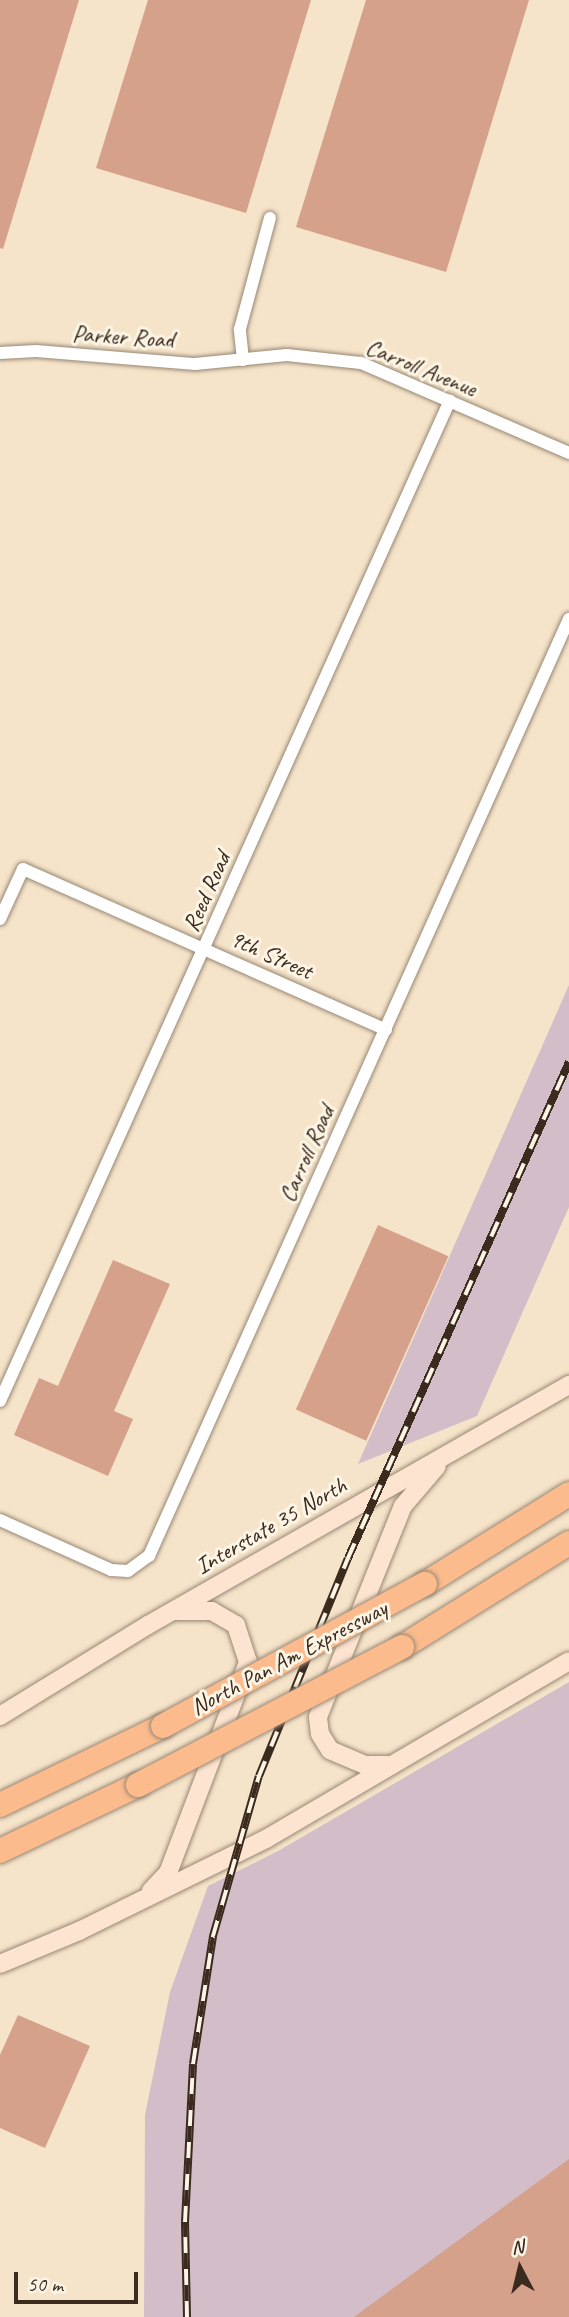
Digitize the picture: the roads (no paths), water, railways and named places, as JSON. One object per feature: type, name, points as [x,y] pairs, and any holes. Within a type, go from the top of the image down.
[{"type":"highway","name":"North Pan Am Expressway","points":[[0,1805],[163,1726],[425,1584],[569,1494]]},
{"type":"highway","name":"North Pan Am Expressway","points":[[0,1852],[138,1786],[402,1647],[569,1543]]},
{"type":"highway","points":[[0,1792],[114,1751]]},
{"type":"highway","points":[[0,1857],[27,1840]]},
{"type":"main road","name":"Interstate 35 North","points":[[0,1714],[173,1611],[569,1385]]},
{"type":"main road","points":[[393,1765],[365,1765],[330,1750],[320,1734],[318,1717],[403,1506],[447,1455]]},
{"type":"main road","points":[[144,1899],[168,1873],[248,1662],[236,1625],[212,1611],[173,1611]]},
{"type":"main road","points":[[0,1964],[144,1899],[266,1839],[569,1661]]},
{"type":"street","points":[[243,360],[240,329],[271,218]]},
{"type":"street","name":"Parker Road","points":[[0,353],[36,351],[181,363],[243,360]]},
{"type":"street","name":"Carroll Avenue","points":[[243,360],[287,355],[361,363],[569,453]]},
{"type":"street","name":"Reed Road","points":[[0,1401],[450,400]]},
{"type":"street","name":"Carroll Road","points":[[0,1520],[111,1570],[128,1571],[142,1565],[386,1030],[569,619]]},
{"type":"street","name":"9th Street","points":[[0,919],[23,869],[386,1030]]},
{"type":"railway","points":[[187,2317],[185,2222],[193,2064],[213,1936],[259,1776],[348,1558],[569,1062]]}]
